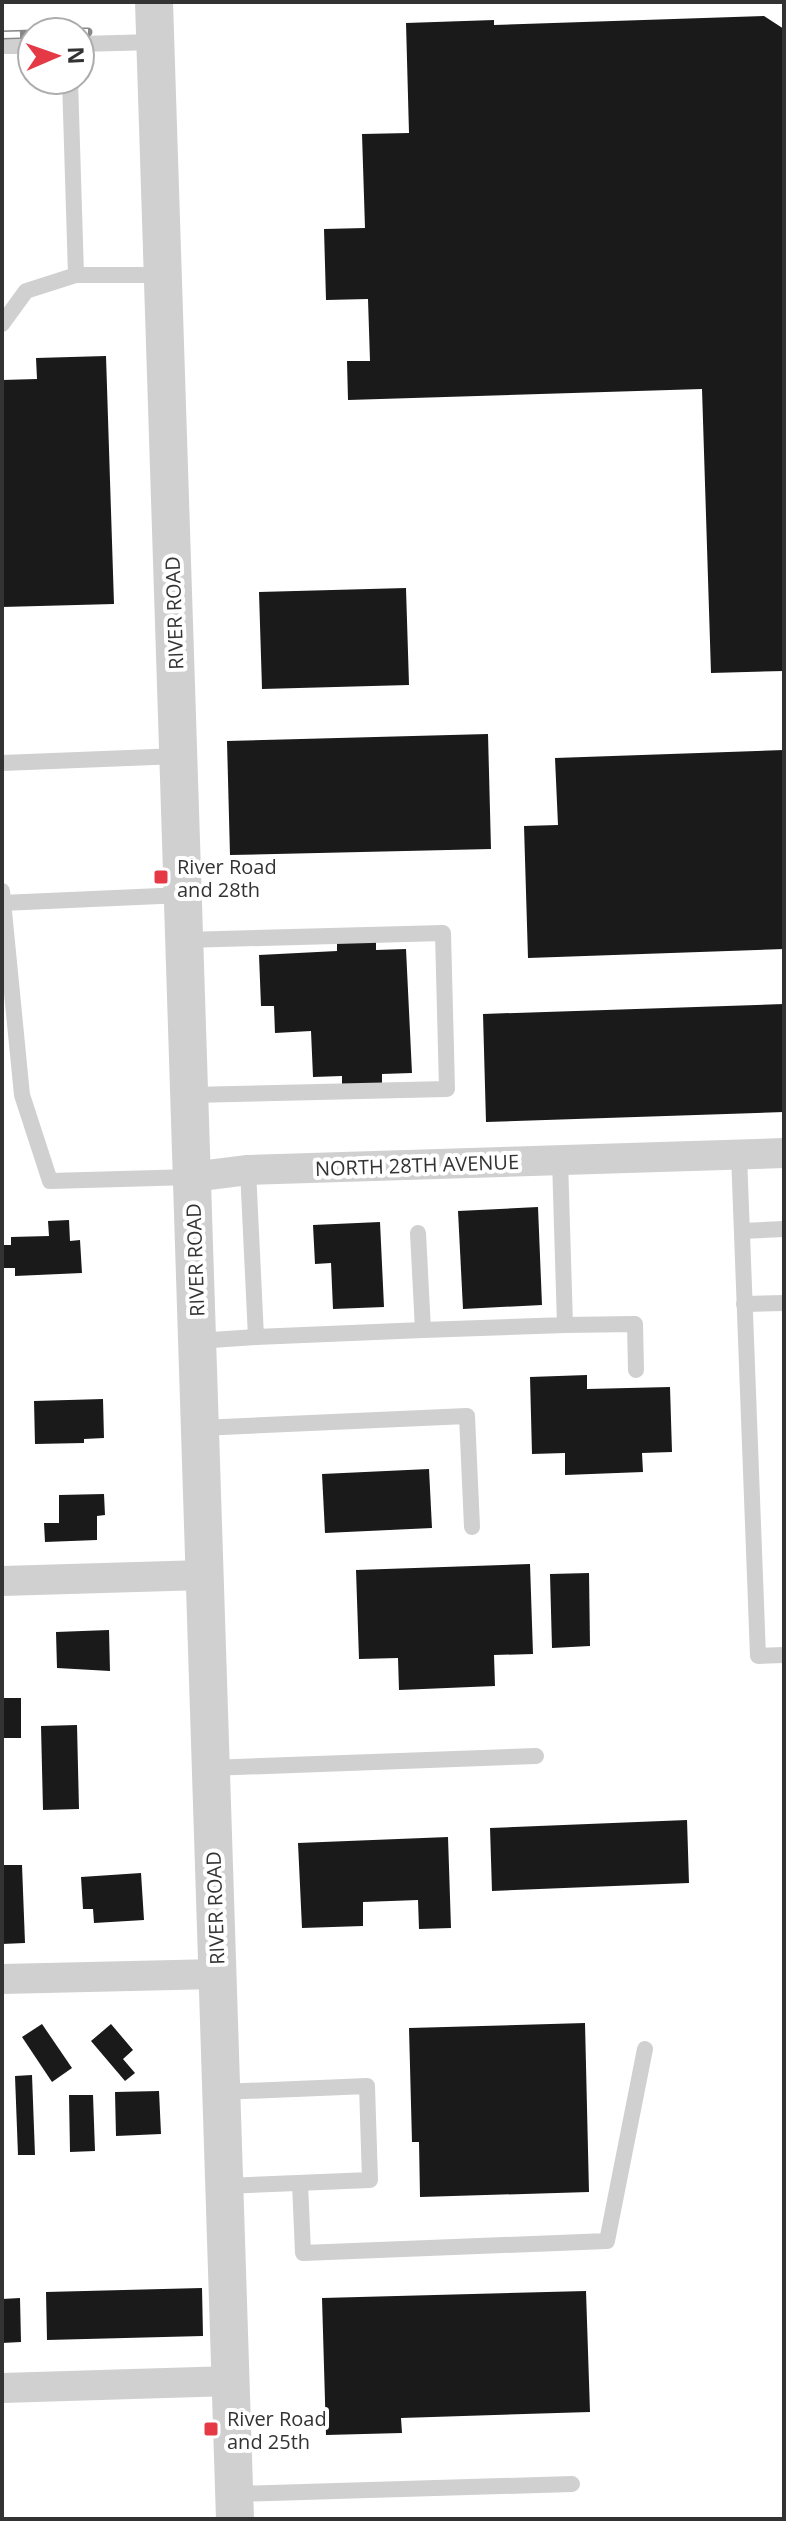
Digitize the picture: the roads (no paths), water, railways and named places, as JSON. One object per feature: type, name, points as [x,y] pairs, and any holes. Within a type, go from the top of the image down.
[{"type":"street","name":"RIVER ROAD","points":[[154,2],[235,2507]]},
{"type":"street","name":"NORTH 28TH AVENUE","points":[[192,1177],[248,1170],[784,1153]]},
{"type":"street","points":[[2,1581],[204,1575]]},
{"type":"street","points":[[2,1979],[217,1974]]},
{"type":"street","points":[[2,2388],[231,2381]]},
{"type":"lane","points":[[96,44],[155,42]]},
{"type":"lane","points":[[70,96],[76,275]]},
{"type":"lane","points":[[2,324],[26,291],[76,275],[163,275]]},
{"type":"lane","points":[[2,763],[179,756]]},
{"type":"lane","points":[[2,891],[2,903],[183,895]]},
{"type":"lane","name":"NORTH 28TH AVENUE","points":[[2,903],[22,1095],[50,1181],[192,1177]]},
{"type":"lane","points":[[185,940],[443,933],[447,1089],[190,1095]]},
{"type":"lane","points":[[739,1155],[758,1656],[784,1655]]},
{"type":"lane","points":[[560,1160],[565,1325]]},
{"type":"lane","points":[[248,1170],[256,1337]]},
{"type":"lane","points":[[742,1231],[784,1229]]},
{"type":"lane","points":[[418,1233],[423,1330]]},
{"type":"lane","points":[[744,1304],[784,1303]]},
{"type":"lane","points":[[197,1341],[635,1324],[636,1370]]},
{"type":"lane","points":[[200,1428],[467,1416],[472,1527]]},
{"type":"lane","points":[[210,1768],[536,1756]]},
{"type":"lane","points":[[300,2183],[303,2253],[607,2241],[645,2049]]},
{"type":"lane","points":[[221,2092],[367,2086],[370,2180],[224,2186]]},
{"type":"lane","points":[[235,2507],[572,2484]]},
{"type":"railway","points":[[2,35],[16,35]]},
{"type":"place","name":"River Road and 28th","points":[[161,877]]},
{"type":"place","name":"River Road and 25th","points":[[211,2429]]}]
